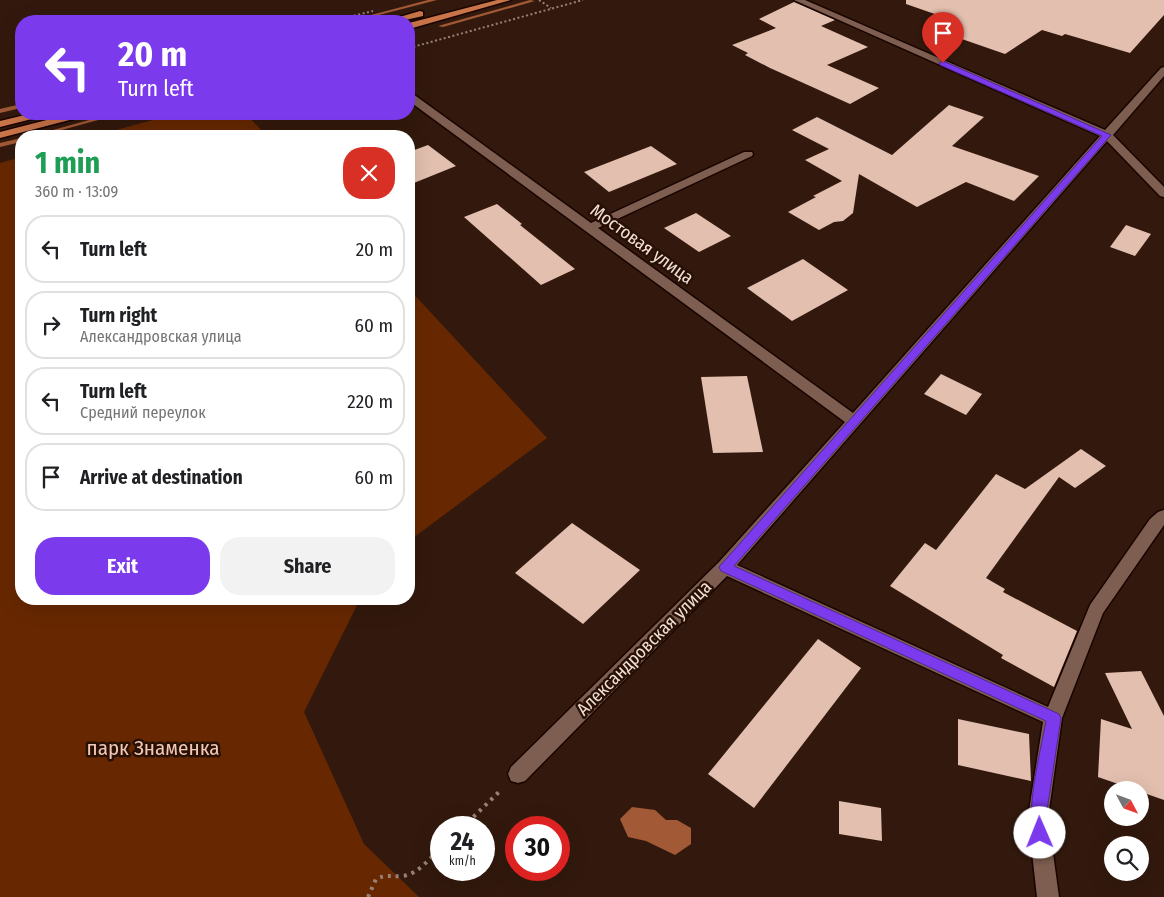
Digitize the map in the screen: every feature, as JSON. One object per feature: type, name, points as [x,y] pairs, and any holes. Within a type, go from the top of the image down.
[{"type":"main road","points":[[414,15],[472,0]]},
{"type":"main road","points":[[415,24],[507,0]]},
{"type":"main road","points":[[0,124],[16,120]]},
{"type":"main road","points":[[19,130],[58,120]]},
{"type":"main road","points":[[0,135],[15,131]]},
{"type":"street","points":[[798,0],[1107,135],[1164,194]]},
{"type":"street","name":"Александровская улица","points":[[518,774],[725,567],[1164,71]]},
{"type":"street","name":"Мостовая улица","points":[[415,100],[854,421]]},
{"type":"street","points":[[589,228],[748,154]]},
{"type":"street","points":[[1048,897],[1038,817],[1054,718],[1096,610],[1156,523],[1164,516]]},
{"type":"street","points":[[725,567],[1054,718]]},
{"type":"path","points":[[539,0],[551,9]]},
{"type":"path","points":[[415,46],[583,0]]},
{"type":"path","points":[[474,816],[518,774]]},
{"type":"path","points":[[368,897],[376,879],[387,873],[404,876],[423,865],[430,858]]},
{"type":"green space","points":[[153,120],[252,120],[261,130],[116,130]]},
{"type":"green space","name":"парк Знаменка","points":[[15,159],[15,605],[357,605],[304,712],[364,844],[419,897],[0,897],[0,163]]},
{"type":"green space","points":[[415,295],[547,438],[415,537]]},
{"type":"shaded area","points":[[632,807],[655,810],[666,820],[677,820],[691,828],[691,844],[675,855],[646,841],[628,837],[620,819]]},
{"type":"building","points":[[906,0],[1164,0],[1164,15],[1130,53],[1065,34],[1062,36],[1042,30],[1005,54],[933,29],[952,20],[906,4]]},
{"type":"building","points":[[794,2],[835,20],[821,26],[868,47],[827,65],[879,88],[850,104],[770,68],[745,55],[748,53],[732,45],[776,28],[759,19]]},
{"type":"building","points":[[949,105],[984,117],[952,146],[1039,176],[1014,201],[966,182],[917,207],[859,174],[853,213],[843,221],[834,222],[819,230],[788,212],[842,181],[805,160],[829,149],[792,130],[817,117],[892,155]]},
{"type":"building","points":[[428,145],[456,166],[415,183],[415,150]]},
{"type":"building","points":[[651,146],[677,164],[609,192],[584,172]]},
{"type":"building","points":[[497,204],[575,269],[541,285],[464,217]]},
{"type":"building","points":[[696,213],[731,236],[699,252],[664,228]]},
{"type":"building","points":[[1126,225],[1151,234],[1135,256],[1110,247]]},
{"type":"building","points":[[803,259],[848,290],[792,321],[747,288]]},
{"type":"building","points":[[941,374],[982,394],[966,415],[924,394]]},
{"type":"building","points":[[747,376],[763,452],[713,453],[701,377]]},
{"type":"building","points":[[1081,449],[1106,466],[1075,488],[1059,477],[986,578],[1005,589],[1003,592],[1077,631],[1054,687],[1001,658],[1003,655],[890,586],[925,543],[936,550],[996,474],[1025,489]]},
{"type":"building","points":[[572,523],[640,570],[583,624],[515,573]]},
{"type":"building","points":[[818,639],[861,668],[754,808],[708,774]]},
{"type":"building","points":[[1141,671],[1164,716],[1164,800],[1149,795],[1149,781],[1109,781],[1098,777],[1101,719],[1132,729],[1105,673]]},
{"type":"building","points":[[958,719],[1029,734],[1031,781],[958,765]]},
{"type":"building","points":[[839,801],[881,808],[882,841],[839,834]]},
{"type":"waterway","points":[[375,15],[434,0]]},
{"type":"waterway","points":[[441,26],[532,1]]},
{"type":"waterway","points":[[0,111],[15,107]]},
{"type":"waterway","points":[[57,130],[94,120]]},
{"type":"waterway","points":[[0,145],[15,141]]},
{"type":"route","points":[[943,63],[1107,135],[725,567],[1054,718],[1038,817],[1040,833]]}]
